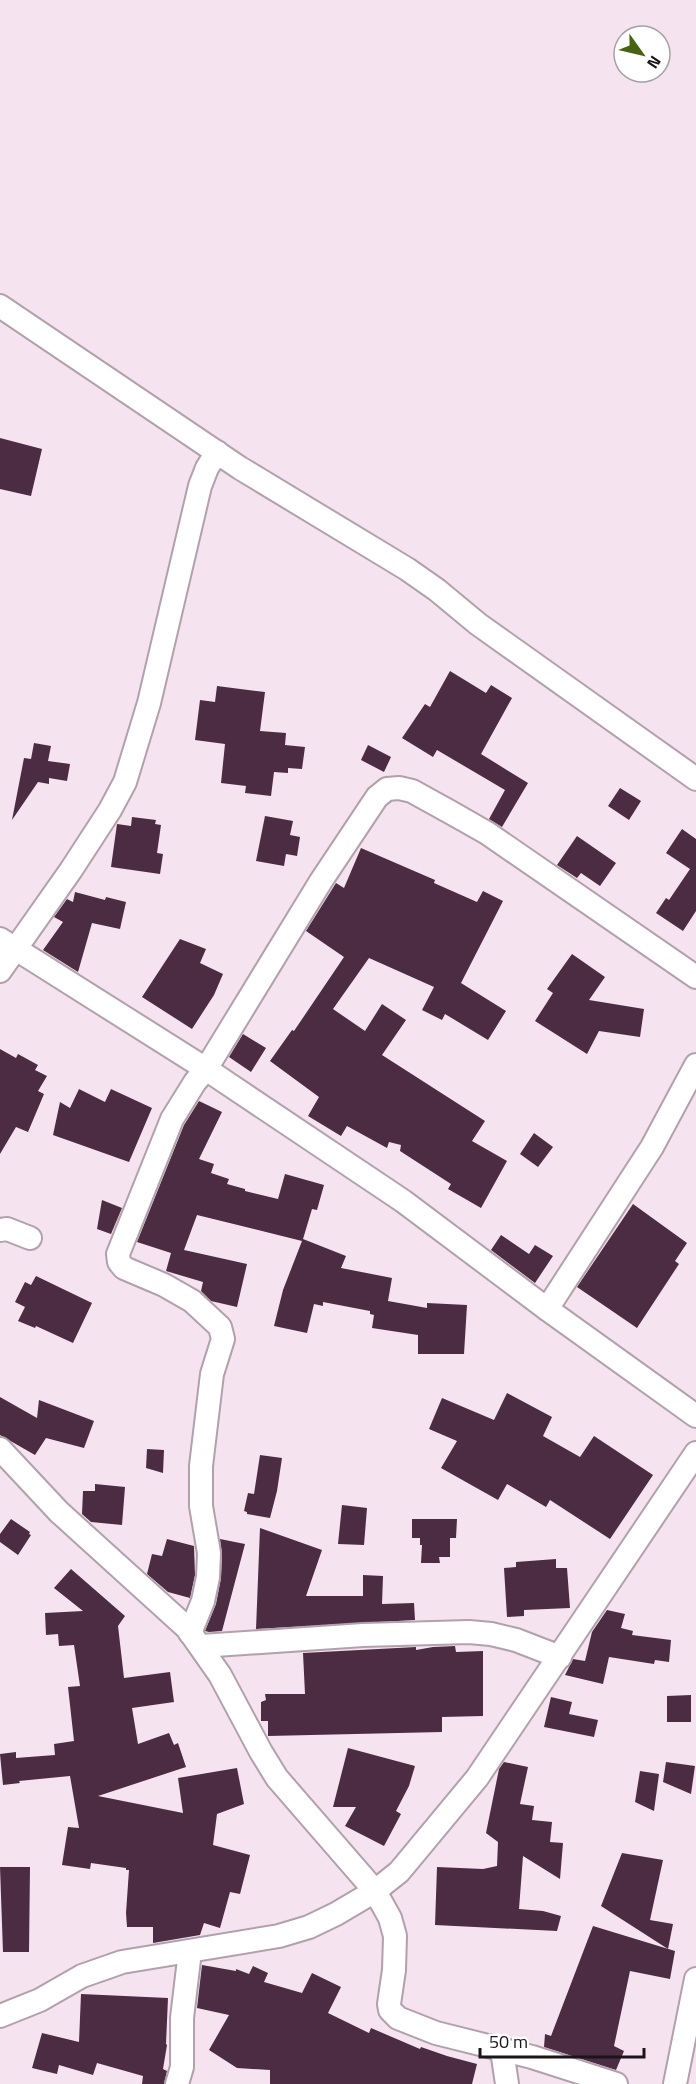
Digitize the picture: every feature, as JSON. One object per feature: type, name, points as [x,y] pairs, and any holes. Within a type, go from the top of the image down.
[{"type":"street","points":[[0,306],[217,452],[437,590],[478,624],[696,779]]},
{"type":"street","points":[[0,971],[8,944],[110,810],[125,782],[152,692],[172,597],[200,486],[217,452]]},
{"type":"street","points":[[196,1640],[208,1577],[209,1553],[200,1489],[201,1455],[212,1374],[223,1339],[220,1327],[192,1302],[124,1268],[119,1262],[118,1254],[172,1119],[206,1069],[321,881],[377,797],[387,789],[399,788],[412,791],[487,833],[696,977]]},
{"type":"street","points":[[8,944],[206,1069],[403,1201],[547,1309],[696,1416]]},
{"type":"street","points":[[547,1309],[652,1147],[696,1065]]},
{"type":"street","points":[[0,1230],[8,1229],[30,1238]]},
{"type":"street","points":[[0,1449],[59,1512],[169,1611],[196,1640],[220,1675],[261,1752],[278,1778],[375,1891],[390,1918],[394,1936],[394,1970],[390,2010],[398,2018],[436,2033],[579,2071],[616,2084]]},
{"type":"street","points":[[0,2016],[40,2000],[82,1976],[122,1962],[279,1936],[309,1927],[375,1891],[407,1863],[477,1778],[696,1453]]},
{"type":"street","points":[[196,1640],[470,1632],[516,1640],[560,1657]]},
{"type":"street","points":[[177,2084],[182,2067],[182,2018],[190,1951]]},
{"type":"street","points":[[675,2084],[696,1979]]},
{"type":"street","points":[[502,2050],[507,2084]]},
{"type":"building","points":[[0,438],[42,449],[31,496],[0,489]]},
{"type":"building","points":[[450,671],[486,693],[491,685],[512,698],[481,754],[528,783],[502,827],[489,819],[505,790],[437,750],[433,757],[402,738],[425,704],[430,707]]},
{"type":"building","points":[[217,686],[265,692],[260,731],[286,733],[285,745],[305,747],[302,769],[288,768],[288,773],[274,772],[271,796],[245,793],[246,786],[221,783],[225,744],[195,740],[200,700],[215,702]]},
{"type":"building","points":[[34,743],[51,746],[48,761],[70,764],[67,781],[49,778],[49,784],[38,782],[12,820],[24,758],[31,759]]},
{"type":"building","points":[[368,745],[391,757],[384,772],[361,760]]},
{"type":"building","points":[[620,788],[641,801],[629,820],[608,806]]},
{"type":"building","points":[[265,816],[293,821],[290,835],[300,837],[297,856],[286,854],[284,866],[256,861]]},
{"type":"building","points":[[132,817],[156,820],[155,824],[161,825],[157,853],[163,854],[160,874],[111,867],[117,824],[131,826]]},
{"type":"building","points":[[682,829],[696,839],[696,911],[683,931],[656,913],[666,898],[669,900],[690,869],[666,853]]},
{"type":"building","points":[[577,836],[616,863],[600,886],[581,873],[577,878],[557,865]]},
{"type":"building","points":[[361,848],[435,880],[434,883],[477,902],[483,891],[503,901],[461,983],[506,1011],[488,1040],[445,1014],[442,1020],[422,1010],[434,987],[369,958],[333,1009],[365,1031],[382,1004],[406,1020],[382,1055],[485,1121],[472,1141],[507,1161],[481,1208],[448,1189],[451,1184],[400,1151],[401,1145],[389,1142],[387,1148],[347,1126],[341,1136],[308,1116],[319,1097],[270,1061],[292,1030],[294,1031],[344,957],[306,931],[336,883],[344,888]]},
{"type":"building","points":[[75,892],[105,900],[106,897],[126,902],[120,929],[92,923],[78,972],[43,950],[63,922],[54,917],[67,899],[73,902]]},
{"type":"building","points":[[180,939],[206,949],[200,963],[223,974],[214,995],[192,1029],[142,997]]},
{"type":"building","points":[[572,954],[605,977],[589,1000],[644,1009],[640,1037],[599,1031],[587,1054],[535,1021],[553,993],[547,989]]},
{"type":"building","points":[[243,1034],[266,1048],[251,1072],[229,1057]]},
{"type":"building","points":[[0,1049],[16,1058],[18,1054],[38,1065],[35,1070],[47,1076],[38,1091],[44,1094],[28,1132],[16,1127],[0,1154]]},
{"type":"building","points":[[79,1089],[105,1102],[111,1089],[152,1108],[129,1162],[53,1135],[60,1102],[70,1108]]},
{"type":"building","points":[[199,1101],[222,1112],[199,1159],[214,1164],[211,1173],[229,1179],[227,1184],[245,1189],[245,1191],[278,1199],[285,1174],[324,1185],[317,1210],[312,1209],[303,1239],[346,1256],[341,1268],[392,1278],[388,1301],[427,1308],[427,1303],[467,1305],[464,1354],[418,1354],[418,1335],[372,1328],[374,1315],[370,1314],[370,1311],[323,1302],[323,1306],[314,1304],[307,1333],[274,1326],[283,1290],[302,1241],[197,1215],[184,1250],[247,1264],[237,1307],[211,1301],[201,1291],[203,1282],[166,1271],[171,1253],[137,1242],[184,1125]]},
{"type":"building","points":[[534,1133],[553,1147],[538,1167],[520,1154]]},
{"type":"building","points":[[102,1200],[122,1208],[111,1234],[97,1229]]},
{"type":"building","points":[[633,1204],[687,1243],[675,1261],[679,1264],[637,1328],[577,1287]]},
{"type":"building","points":[[501,1235],[529,1254],[535,1245],[553,1256],[535,1283],[491,1250]]},
{"type":"building","points":[[36,1276],[92,1303],[73,1343],[36,1326],[35,1328],[18,1321],[25,1307],[15,1302],[25,1282],[31,1285]]},
{"type":"building","points":[[507,1393],[552,1417],[543,1436],[580,1457],[594,1436],[653,1475],[610,1539],[550,1500],[546,1507],[507,1484],[498,1500],[441,1468],[457,1441],[429,1429],[442,1398],[494,1420]]},
{"type":"building","points":[[0,1397],[37,1418],[39,1400],[94,1421],[84,1448],[46,1438],[35,1455],[0,1435]]},
{"type":"building","points":[[147,1449],[164,1450],[163,1473],[146,1468]]},
{"type":"building","points":[[260,1455],[282,1458],[270,1518],[247,1514],[244,1511],[248,1493],[254,1494]]},
{"type":"building","points":[[95,1484],[125,1487],[122,1525],[91,1522],[82,1514],[83,1491],[95,1491]]},
{"type":"building","points":[[342,1505],[367,1508],[364,1545],[338,1544]]},
{"type":"building","points":[[11,1519],[31,1535],[18,1555],[0,1542],[0,1534]]},
{"type":"building","points":[[412,1519],[457,1519],[456,1538],[450,1538],[450,1557],[439,1557],[440,1563],[421,1563],[422,1545],[420,1545],[420,1538],[412,1538]]},
{"type":"building","points":[[260,1528],[322,1550],[306,1596],[363,1596],[363,1575],[383,1576],[382,1604],[414,1603],[415,1620],[256,1629]]},
{"type":"building","points":[[167,1539],[194,1546],[195,1575],[190,1598],[168,1592],[147,1574],[152,1554],[162,1556]]},
{"type":"building","points":[[220,1539],[245,1544],[222,1631],[209,1632],[205,1631],[216,1604],[221,1578]]},
{"type":"building","points":[[556,1559],[556,1568],[567,1568],[570,1608],[524,1610],[524,1616],[507,1617],[504,1568],[516,1567],[516,1562]]},
{"type":"building","points":[[71,1569],[125,1616],[118,1626],[124,1678],[170,1672],[174,1702],[132,1708],[138,1744],[169,1733],[174,1745],[178,1743],[186,1767],[98,1796],[183,1813],[178,1778],[237,1768],[244,1804],[217,1814],[213,1845],[250,1855],[240,1894],[230,1892],[220,1928],[204,1923],[200,1935],[153,1943],[153,1927],[127,1927],[129,1870],[91,1863],[90,1869],[62,1865],[68,1827],[79,1828],[70,1776],[19,1781],[20,1783],[3,1785],[0,1754],[16,1752],[16,1758],[55,1755],[54,1744],[74,1741],[68,1687],[80,1686],[74,1645],[59,1646],[58,1634],[46,1635],[45,1613],[83,1611],[54,1588]]},
{"type":"building","points":[[607,1610],[625,1614],[621,1628],[633,1631],[632,1635],[671,1640],[669,1662],[655,1660],[654,1664],[609,1657],[603,1684],[565,1675],[573,1659],[585,1661],[592,1632]]},
{"type":"building","points":[[455,1646],[456,1652],[483,1651],[483,1716],[442,1717],[442,1732],[268,1736],[268,1721],[261,1721],[261,1702],[266,1700],[265,1694],[305,1694],[303,1653],[416,1647],[416,1650]]},
{"type":"building","points":[[691,1695],[691,1722],[667,1722],[667,1696]]},
{"type":"building","points":[[551,1697],[572,1702],[569,1714],[598,1720],[594,1737],[544,1727]]},
{"type":"building","points":[[348,1748],[415,1766],[409,1786],[396,1811],[401,1814],[384,1846],[345,1826],[356,1807],[333,1807]]},
{"type":"building","points":[[504,1762],[528,1767],[520,1804],[534,1806],[532,1820],[552,1822],[550,1842],[563,1843],[560,1879],[523,1856],[519,1909],[543,1911],[561,1916],[557,1931],[435,1925],[437,1867],[483,1869],[497,1866],[498,1842],[486,1833],[499,1769]]},
{"type":"building","points":[[666,1762],[695,1766],[691,1794],[663,1782]]},
{"type":"building","points":[[640,1771],[659,1774],[654,1811],[635,1802]]},
{"type":"building","points":[[622,1853],[663,1860],[650,1920],[673,1924],[668,1949],[601,1906]]},
{"type":"building","points":[[0,1867],[30,1867],[29,1952],[3,1952]]},
{"type":"building","points":[[593,1926],[675,1951],[670,1979],[630,1971],[614,2046],[624,2051],[616,2070],[544,2047],[545,2034],[551,2036]]},
{"type":"building","points":[[202,1965],[236,1971],[236,1969],[249,1974],[253,1966],[268,1973],[264,1982],[302,1993],[312,1973],[341,1987],[328,2013],[369,2033],[371,2028],[420,2049],[421,2047],[477,2064],[472,2084],[270,2084],[270,2070],[237,2068],[209,2050],[229,2015],[197,2008]]},
{"type":"building","points":[[81,1994],[168,1998],[167,2045],[163,2069],[167,2071],[164,2084],[142,2084],[143,2076],[97,2063],[93,2075],[59,2065],[57,2074],[32,2068],[42,2033],[79,2042]]}]
